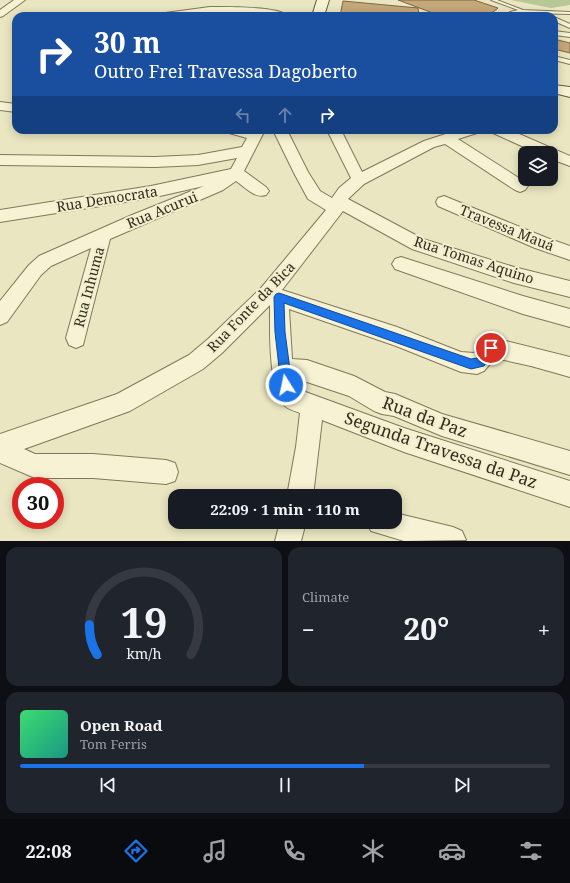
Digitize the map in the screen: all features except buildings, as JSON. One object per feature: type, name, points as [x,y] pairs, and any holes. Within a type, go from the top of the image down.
[{"type":"street","points":[[0,14],[20,0]]},
{"type":"street","points":[[196,12],[211,10],[255,10],[265,12]]},
{"type":"street","points":[[558,90],[570,92]]},
{"type":"street","points":[[0,106],[12,108]]},
{"type":"street","name":"Rua Acurui","points":[[0,316],[42,263],[103,235],[218,186],[236,173],[256,134]]},
{"type":"street","name":"Rua Tomas Aquino","points":[[282,134],[301,173],[314,195],[418,244],[514,275],[570,289]]},
{"type":"street","points":[[336,134],[359,180]]},
{"type":"street","name":"Rua Fonte da Bica","points":[[0,446],[122,403],[161,383],[196,362],[273,295],[337,205],[342,193],[359,180],[430,137],[446,138],[459,134]]},
{"type":"street","points":[[507,134],[534,146]]},
{"type":"street","points":[[446,138],[518,185]]},
{"type":"street","points":[[1,161],[155,162],[198,160],[248,151]]},
{"type":"street","points":[[558,156],[570,161]]},
{"type":"street","points":[[236,173],[261,192]]},
{"type":"street","name":"Rua Democrata","points":[[0,216],[151,192],[236,173]]},
{"type":"street","name":"Travessa Mauá","points":[[444,202],[570,252]]},
{"type":"street","name":"Rua Inhuma","points":[[76,338],[103,235]]},
{"type":"street","points":[[401,264],[523,305],[570,318]]},
{"type":"street","points":[[283,368],[280,332],[273,295],[471,364],[480,362],[488,350],[494,348],[531,356],[570,368]]},
{"type":"street","name":"Segunda Travessa da Paz","points":[[283,368],[290,396],[293,399],[404,440],[570,494]]},
{"type":"street","name":"Rua da Paz","points":[[283,368],[307,371],[354,387],[382,403],[395,405],[442,425],[570,463]]},
{"type":"street","points":[[301,489],[307,454],[312,405]]},
{"type":"street","points":[[0,451],[35,466],[93,466],[166,472]]},
{"type":"street","points":[[402,528],[452,540]]},
{"type":"street","points":[[288,541],[291,529]]},
{"type":"lane","points":[[493,0],[522,11]]},
{"type":"lane","points":[[511,12],[530,12]]},
{"type":"lane","points":[[558,14],[570,13]]},
{"type":"lane","points":[[558,21],[570,26]]},
{"type":"lane","points":[[558,34],[570,35]]},
{"type":"lane","points":[[558,59],[570,62]]},
{"type":"green space","points":[[511,0],[570,0],[570,5],[551,8]]},
{"type":"route","points":[[286,385],[280,332],[279,297],[346,321],[397,337],[461,362],[477,364],[491,348]]}]
